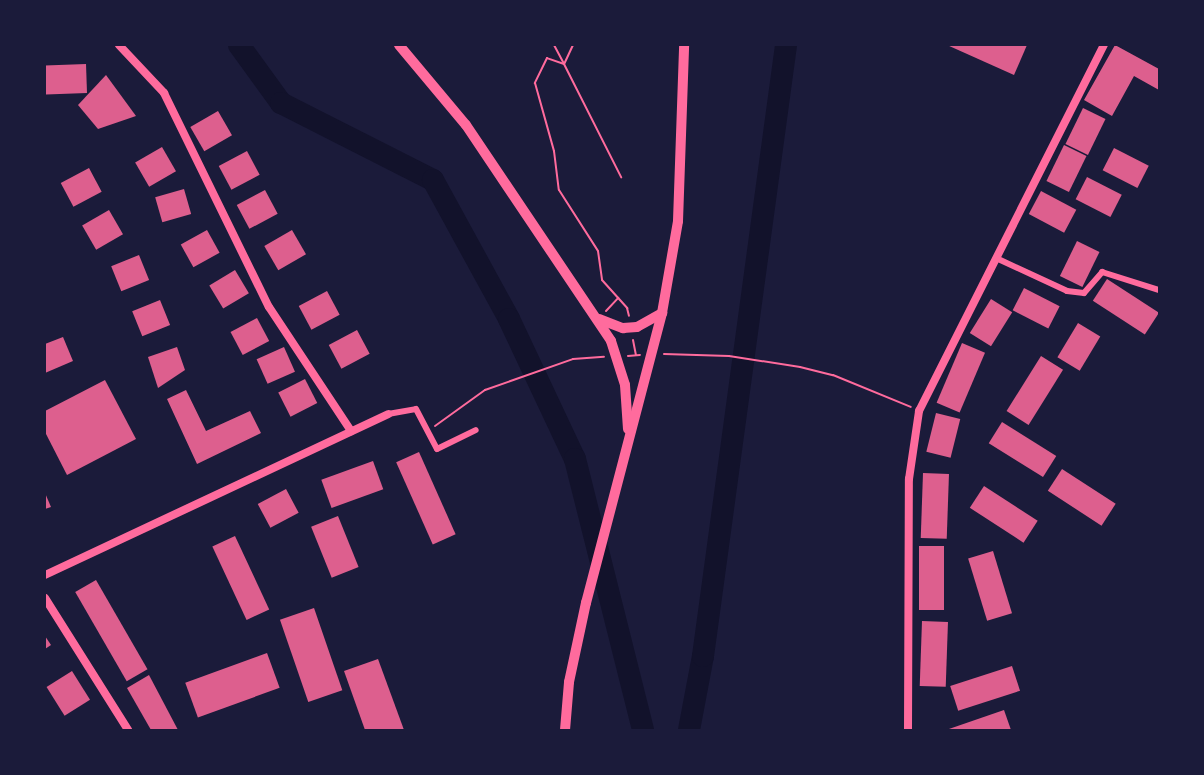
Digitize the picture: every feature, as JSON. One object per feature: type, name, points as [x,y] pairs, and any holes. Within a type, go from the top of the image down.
[{"type":"highway","points":[[399,45],[466,125],[606,332],[625,386],[629,438]]},
{"type":"highway","points":[[565,728],[569,682],[586,603],[662,313],[678,221],[684,45]]},
{"type":"highway","points":[[598,319],[622,328],[637,327],[662,313]]},
{"type":"street","points":[[119,45],[164,93],[269,307],[351,431]]},
{"type":"street","points":[[908,730],[909,479],[919,411],[1104,45]]},
{"type":"street","points":[[996,258],[1066,291],[1084,293],[1102,272],[1159,290]]},
{"type":"street","points":[[45,574],[388,414],[416,409],[437,449],[476,430]]},
{"type":"street","points":[[45,598],[128,730]]},
{"type":"path","points":[[554,45],[621,177]]},
{"type":"path","points":[[564,64],[573,45]]},
{"type":"path","points":[[564,64],[547,58],[535,83],[554,151],[559,190],[598,251],[602,280],[627,308]]},
{"type":"path","points":[[833,375],[919,411]]},
{"type":"path","points":[[427,431],[458,413],[485,390]]},
{"type":"building","points":[[947,45],[1027,45],[1014,75]]},
{"type":"building","points":[[1115,45],[1159,69],[1159,90],[1134,76],[1112,116],[1084,100]]},
{"type":"building","points":[[86,64],[87,93],[46,94],[45,65]]},
{"type":"building","points":[[106,75],[136,116],[98,129],[78,105]]},
{"type":"building","points":[[1083,108],[1105,119],[1088,155],[1065,144]]},
{"type":"building","points":[[218,111],[232,135],[204,151],[190,127]]},
{"type":"building","points":[[1064,145],[1086,156],[1069,192],[1046,181]]},
{"type":"building","points":[[162,147],[176,171],[149,187],[135,162]]},
{"type":"building","points":[[1114,148],[1149,166],[1137,188],[1103,170]]},
{"type":"building","points":[[247,151],[260,175],[231,190],[219,166]]},
{"type":"building","points":[[89,168],[102,192],[73,207],[61,183]]},
{"type":"building","points":[[1087,177],[1122,195],[1110,217],[1076,199]]},
{"type":"building","points":[[184,189],[191,214],[162,222],[155,197]]},
{"type":"building","points":[[265,190],[278,214],[249,229],[237,205]]},
{"type":"building","points":[[1041,191],[1076,210],[1064,233],[1029,214]]},
{"type":"building","points":[[109,210],[123,234],[96,250],[82,226]]},
{"type":"building","points":[[207,230],[220,253],[193,267],[181,245]]},
{"type":"building","points":[[292,230],[306,254],[278,270],[264,246]]},
{"type":"building","points":[[1077,241],[1099,252],[1082,287],[1060,276]]},
{"type":"building","points":[[139,255],[149,280],[121,291],[111,266]]},
{"type":"building","points":[[235,270],[249,293],[223,309],[209,285]]},
{"type":"building","points":[[1107,279],[1159,313],[1145,335],[1093,301]]},
{"type":"building","points":[[1024,288],[1060,306],[1048,328],[1013,310]]},
{"type":"building","points":[[327,291],[340,315],[311,330],[299,306]]},
{"type":"building","points":[[991,299],[1012,312],[991,346],[970,333]]},
{"type":"building","points":[[160,300],[170,325],[142,336],[132,311]]},
{"type":"building","points":[[257,318],[269,341],[243,355],[231,332]]},
{"type":"building","points":[[1078,323],[1100,336],[1080,371],[1057,357]]},
{"type":"building","points":[[357,330],[370,354],[341,369],[329,345]]},
{"type":"building","points":[[63,337],[73,361],[45,373],[45,344]]},
{"type":"building","points":[[962,343],[985,353],[960,413],[937,403]]},
{"type":"building","points":[[177,347],[185,370],[158,388],[148,357]]},
{"type":"building","points":[[284,347],[295,372],[268,384],[257,359]]},
{"type":"building","points":[[1041,356],[1063,370],[1029,425],[1007,411]]},
{"type":"building","points":[[305,379],[317,403],[291,417],[278,393]]},
{"type":"building","points":[[105,380],[136,439],[67,475],[45,432],[45,411]]},
{"type":"building","points":[[186,390],[206,431],[250,411],[261,433],[197,464],[167,399]]},
{"type":"building","points":[[936,413],[960,419],[951,458],[926,452]]},
{"type":"building","points":[[1002,422],[1056,456],[1043,477],[989,443]]},
{"type":"building","points":[[419,452],[456,534],[433,544],[396,462]]},
{"type":"building","points":[[373,461],[383,489],[332,508],[321,480]]},
{"type":"building","points":[[1062,469],[1116,504],[1102,526],[1048,491]]},
{"type":"building","points":[[923,473],[949,474],[947,539],[921,538]]},
{"type":"building","points":[[984,486],[1038,521],[1024,543],[970,508]]},
{"type":"building","points":[[286,489],[299,513],[270,528],[258,504]]},
{"type":"building","points":[[45,493],[51,507],[45,509]]},
{"type":"building","points":[[338,516],[359,567],[332,578],[311,527]]},
{"type":"building","points":[[235,536],[269,609],[247,620],[212,547]]},
{"type":"building","points":[[919,546],[944,546],[944,610],[919,610]]},
{"type":"building","points":[[993,551],[1012,613],[987,621],[968,559]]},
{"type":"building","points":[[96,580],[148,669],[127,681],[75,592]]},
{"type":"building","points":[[314,608],[342,690],[308,702],[280,620]]},
{"type":"building","points":[[922,621],[948,622],[946,687],[920,686]]},
{"type":"building","points":[[45,636],[51,645],[45,649]]},
{"type":"building","points":[[267,653],[280,688],[198,718],[185,683]]},
{"type":"building","points":[[378,659],[404,730],[365,730],[344,671]]},
{"type":"building","points":[[1012,666],[1020,691],[958,711],[950,686]]},
{"type":"building","points":[[72,671],[90,700],[65,716],[47,687]]},
{"type":"building","points":[[149,675],[178,730],[151,730],[127,688]]},
{"type":"building","points":[[1004,710],[1011,730],[946,730]]},
{"type":"waterway","points":[[239,45],[281,103],[433,180],[509,319],[575,459],[643,730]]},
{"type":"waterway","points":[[689,730],[703,656],[786,45]]}]
